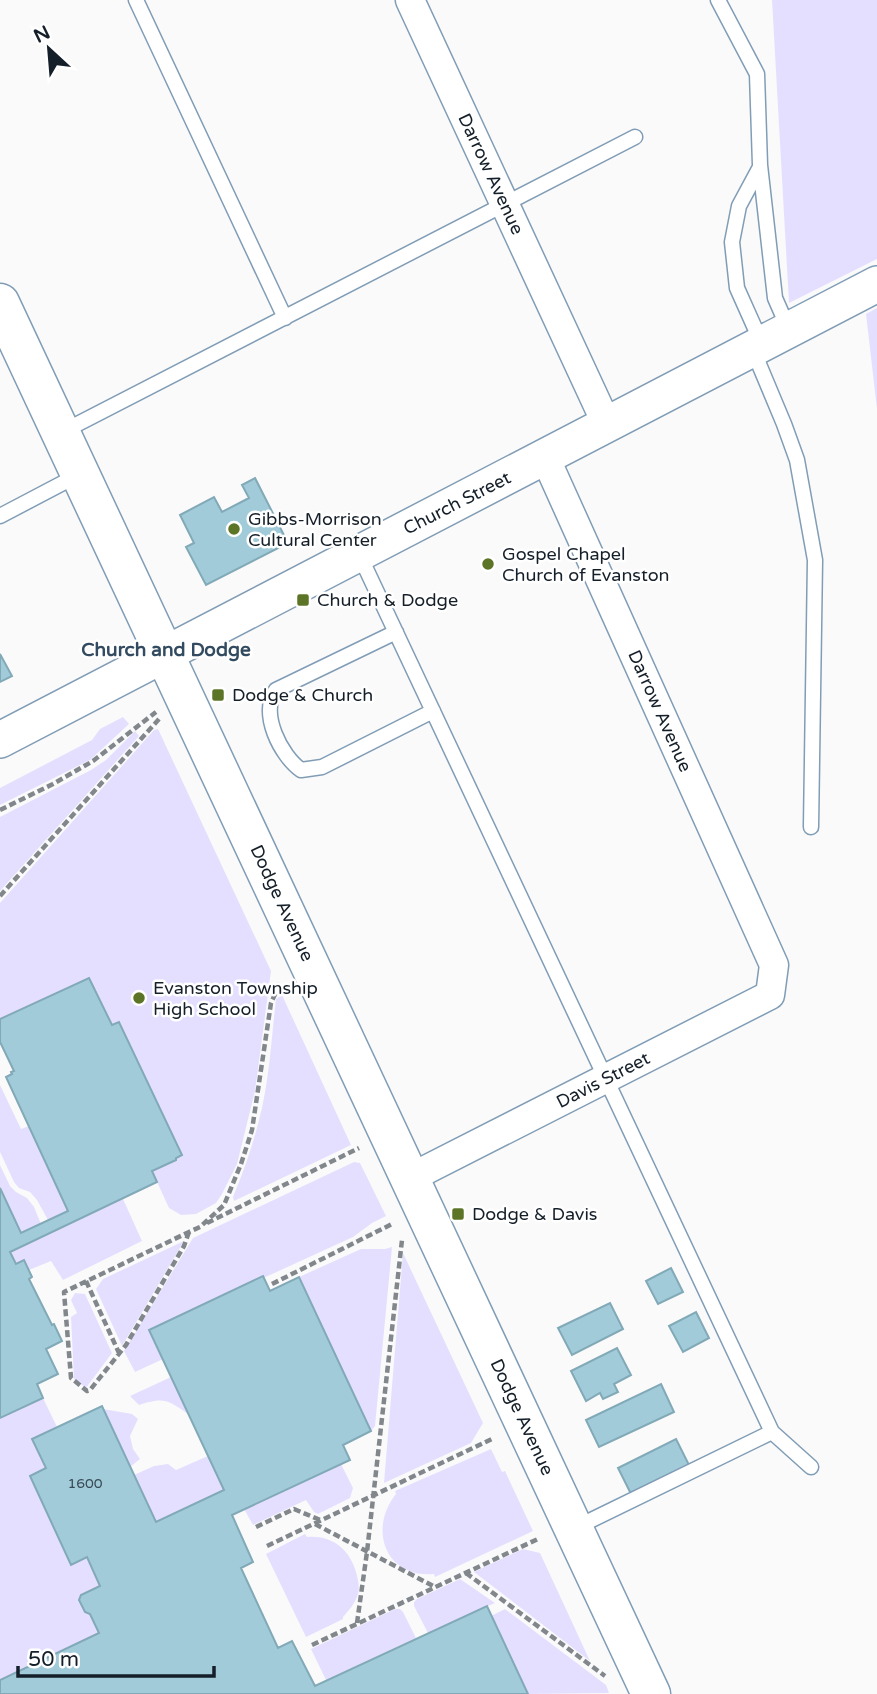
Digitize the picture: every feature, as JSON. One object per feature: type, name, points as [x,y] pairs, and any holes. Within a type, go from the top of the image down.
[{"type":"main road","name":"Dodge Avenue","points":[[0,303],[410,1178],[557,1533],[651,1694]]},
{"type":"street","name":"Darrow Avenue","points":[[410,0],[607,425]]},
{"type":"street","name":"Church Street","points":[[0,740],[877,284]]},
{"type":"street","name":"Darrow Avenue","points":[[545,457],[775,965]]},
{"type":"street","name":"Davis Street","points":[[410,1178],[770,995],[775,965]]},
{"type":"lane","points":[[136,0],[285,318]]},
{"type":"lane","points":[[718,0],[757,74],[760,166],[775,298],[768,341]]},
{"type":"lane","points":[[61,433],[635,137]]},
{"type":"lane","points":[[760,166],[739,206],[732,242],[737,288],[768,341],[785,424],[797,460],[815,560],[811,827]]},
{"type":"lane","points":[[0,516],[80,474]]},
{"type":"lane","points":[[359,554],[772,1432],[811,1467]]},
{"type":"lane","points":[[396,632],[276,690],[269,707],[274,732],[285,753],[301,770],[322,767],[433,710]]},
{"type":"lane","points":[[557,1533],[772,1432]]},
{"type":"path","points":[[0,810],[93,761],[156,712]]},
{"type":"path","points":[[0,896],[159,719]]},
{"type":"path","points":[[200,1227],[224,1205],[241,1164],[252,1129],[271,1003],[281,981]]},
{"type":"path","points":[[189,1231],[184,1246],[126,1345],[87,1391],[71,1378],[64,1292],[359,1148]]},
{"type":"path","points":[[272,1284],[394,1223]]},
{"type":"path","points":[[358,1623],[402,1240]]},
{"type":"path","points":[[86,1281],[119,1354]]},
{"type":"path","points":[[267,1546],[494,1438]]},
{"type":"path","points":[[256,1527],[294,1509],[321,1521]]},
{"type":"path","points":[[314,1524],[435,1587]]},
{"type":"path","points":[[312,1645],[557,1533]]},
{"type":"path","points":[[466,1573],[605,1676]]},
{"type":"shaded area","points":[[772,0],[877,0],[877,259],[789,303]]},
{"type":"shaded area","points":[[877,308],[877,409],[866,314]]},
{"type":"shaded area","points":[[123,717],[129,724],[90,760],[0,805],[0,788],[92,740],[100,729]]},
{"type":"shaded area","points":[[158,729],[271,971],[255,1091],[237,1164],[216,1203],[196,1214],[181,1215],[169,1208],[152,1171],[181,1155],[120,1022],[112,1025],[89,978],[0,1019],[0,903],[154,730]]},
{"type":"shaded area","points":[[135,731],[139,736],[0,891],[0,817],[91,770],[106,760]]},
{"type":"shaded area","points":[[282,995],[351,1145],[234,1201],[233,1197],[260,1115],[276,999]]},
{"type":"shaded area","points":[[0,1085],[21,1129],[29,1126],[68,1211],[48,1220],[30,1192],[19,1188],[14,1182],[0,1152]]},
{"type":"shaded area","points":[[354,1162],[360,1163],[386,1216],[353,1237],[150,1330],[163,1359],[135,1372],[124,1351],[193,1238]]},
{"type":"shaded area","points":[[0,1165],[10,1186],[27,1198],[34,1207],[41,1224],[21,1233],[0,1188]]},
{"type":"shaded area","points":[[123,1199],[142,1241],[63,1280],[51,1261],[29,1270],[16,1264],[10,1252]]},
{"type":"shaded area","points":[[184,1241],[122,1346],[96,1289],[103,1279]]},
{"type":"shaded area","points":[[392,1247],[375,1426],[371,1431],[299,1277],[361,1249]]},
{"type":"shaded area","points":[[403,1253],[483,1423],[471,1443],[384,1483]]},
{"type":"shaded area","points":[[75,1293],[85,1294],[112,1353],[86,1388],[74,1379],[71,1317],[77,1313],[71,1300]]},
{"type":"shaded area","points":[[171,1377],[188,1414],[165,1401],[139,1405],[130,1396]]},
{"type":"shaded area","points":[[43,1398],[57,1427],[32,1439],[46,1468],[30,1476],[71,1564],[87,1557],[100,1586],[82,1595],[79,1600],[85,1612],[90,1614],[99,1633],[0,1680],[0,1418]]},
{"type":"shaded area","points":[[103,1409],[132,1414],[138,1419],[130,1436],[133,1449],[140,1459],[130,1467]]},
{"type":"shaded area","points":[[491,1449],[502,1472],[505,1471],[533,1531],[435,1577],[434,1574],[417,1573],[403,1568],[393,1560],[386,1549],[383,1522],[395,1491]]},
{"type":"shaded area","points":[[208,1456],[224,1490],[156,1522],[134,1475],[154,1466],[168,1464],[176,1470]]},
{"type":"shaded area","points":[[341,1464],[353,1488],[350,1498],[318,1514],[306,1500],[253,1525],[244,1509]]},
{"type":"shaded area","points":[[305,1534],[307,1537],[324,1538],[344,1550],[353,1564],[359,1589],[352,1607],[343,1619],[306,1637],[266,1554]]},
{"type":"shaded area","points":[[523,1549],[540,1553],[590,1661],[474,1572]]},
{"type":"shaded area","points":[[460,1579],[495,1603],[428,1633],[414,1602]]},
{"type":"shaded area","points":[[395,1609],[403,1612],[416,1638],[326,1680],[311,1649]]},
{"type":"shaded area","points":[[505,1609],[606,1685],[609,1693],[528,1694],[491,1616]]},
{"type":"building","name":"Gibbs-Morrison Cultural Center","points":[[255,478],[288,543],[206,585],[186,547],[194,543],[180,515],[214,497],[222,512],[249,498],[242,485]]},
{"type":"building","points":[[0,654],[12,676],[0,682]]},
{"type":"building","name":"Evanston Township High School","points":[[89,978],[112,1025],[119,1022],[182,1155],[152,1171],[157,1182],[10,1252],[16,1264],[24,1260],[32,1277],[29,1279],[62,1341],[46,1349],[58,1374],[37,1384],[43,1398],[0,1418],[0,1188],[21,1233],[68,1211],[6,1077],[14,1071],[0,1042],[0,1019]]},
{"type":"building","points":[[671,1268],[683,1292],[658,1304],[646,1281]]},
{"type":"building","points":[[263,1276],[270,1291],[299,1277],[371,1431],[343,1445],[350,1460],[232,1515],[253,1562],[241,1568],[278,1648],[292,1641],[315,1686],[487,1606],[528,1694],[0,1694],[0,1680],[99,1633],[90,1614],[85,1612],[79,1600],[81,1595],[100,1586],[87,1557],[71,1565],[30,1476],[46,1468],[32,1439],[102,1406],[156,1522],[224,1490],[149,1330]]},
{"type":"building","points":[[610,1303],[623,1329],[572,1355],[558,1328]]},
{"type":"building","points":[[696,1312],[709,1338],[683,1352],[669,1326]]},
{"type":"building","points":[[617,1348],[631,1375],[614,1384],[618,1392],[603,1399],[600,1393],[586,1401],[571,1371]]},
{"type":"building","points":[[661,1384],[674,1412],[599,1447],[586,1420]]},
{"type":"building","points":[[676,1439],[689,1465],[631,1494],[618,1468]]},
{"type":"place","name":"Gibbs-Morrison Cultural Center","points":[[234,529]]},
{"type":"place","name":"Gospel Chapel Church of Evanston","points":[[488,564]]},
{"type":"place","name":"Church & Dodge","points":[[303,600]]},
{"type":"place","name":"Dodge & Church","points":[[218,695]]},
{"type":"place","name":"Evanston Township High School","points":[[139,998]]},
{"type":"place","name":"Dodge & Davis","points":[[458,1214]]},
{"type":"district","name":"Church and Dodge","points":[[166,649]]}]
